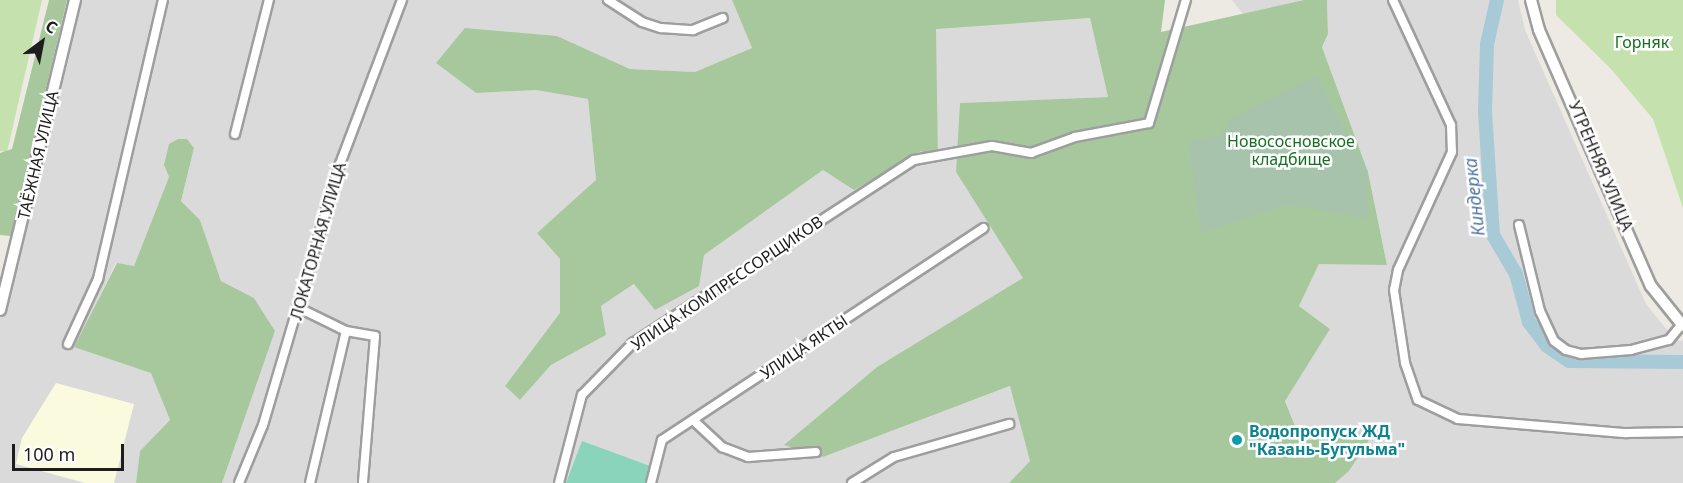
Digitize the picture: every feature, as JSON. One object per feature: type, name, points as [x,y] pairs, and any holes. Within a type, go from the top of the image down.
[{"type":"street","name":"ТАЁЖНАЯ УЛИЦА","points":[[0,310],[75,0]]},
{"type":"street","points":[[68,344],[98,279],[163,0]]},
{"type":"street","points":[[235,134],[269,0]]},
{"type":"street","name":"ЛОКАТОРНАЯ УЛИЦА","points":[[239,483],[263,425],[340,164],[402,0]]},
{"type":"street","points":[[608,0],[642,22],[661,28],[693,30],[723,18]]},
{"type":"street","name":"УЛИЦА КОМПРЕССОРЩИКОВ","points":[[559,483],[582,395],[633,343],[914,160],[930,160],[962,148],[992,146],[1031,153],[1075,137],[1149,123],[1186,0]]},
{"type":"street","points":[[1393,0],[1451,125],[1452,152],[1398,270],[1394,290],[1405,363],[1418,400],[1458,419],[1626,433],[1683,432]]},
{"type":"street","name":"УТРЕННЯЯ УЛИЦА","points":[[1531,0],[1539,30],[1651,286],[1682,325]]},
{"type":"street","points":[[1519,225],[1540,311],[1554,341],[1566,350],[1581,354],[1631,350],[1669,340],[1682,325]]},
{"type":"street","name":"УЛИЦА ЯКТЫ","points":[[651,483],[662,440],[983,228]]},
{"type":"street","points":[[299,308],[346,331],[375,336],[363,483]]},
{"type":"street","points":[[310,483],[346,331]]},
{"type":"street","points":[[693,420],[722,447],[748,457],[816,452]]},
{"type":"street","points":[[852,483],[894,457],[1009,424]]},
{"type":"shaded area","points":[[69,0],[732,0],[752,48],[695,72],[630,69],[557,36],[436,63],[476,93],[536,90],[588,99],[596,181],[537,233],[560,259],[560,314],[505,386],[520,400],[551,365],[606,335],[601,306],[635,284],[704,255],[823,170],[854,189],[921,151],[936,28],[1090,18],[1108,97],[961,103],[956,172],[1024,278],[877,367],[785,445],[823,457],[1011,386],[1030,461],[1009,483],[222,483],[275,331],[254,298],[221,281],[200,220],[181,201],[194,148],[164,165],[169,177],[134,266],[116,263],[75,347],[151,372],[170,420],[140,451],[136,483],[0,483],[0,292]]},
{"type":"shaded area","points":[[1232,0],[1304,0],[1243,14]]},
{"type":"shaded area","points":[[1327,0],[1518,0],[1525,30],[1646,304],[1675,340],[1683,341],[1683,483],[1335,483],[1349,471],[1365,434],[1301,441],[1285,400],[1330,329],[1299,306],[1319,264],[1387,264],[1368,172],[1322,47],[1328,34]]},
{"type":"shaded area","points":[[56,383],[134,404],[114,483],[85,483],[16,464],[22,438]]},
{"type":"green space","points":[[0,0],[42,0],[7,152],[0,151]]},
{"type":"green space","points":[[49,0],[67,0],[11,236],[0,235],[0,153],[12,149]]},
{"type":"green space","points":[[732,0],[1165,0],[1161,32],[1304,0],[1327,0],[1328,34],[1322,47],[1368,172],[1387,265],[1319,264],[1299,306],[1330,329],[1285,401],[1301,441],[1365,434],[1369,440],[1349,471],[1335,483],[1009,483],[1030,461],[1010,386],[823,457],[784,445],[877,367],[1023,278],[956,172],[960,103],[1108,97],[1090,18],[936,29],[938,161],[921,151],[854,190],[823,170],[704,255],[699,286],[655,310],[634,284],[601,306],[606,335],[551,365],[520,400],[505,386],[560,313],[560,259],[537,233],[596,180],[588,99],[536,90],[476,93],[436,63],[465,28],[557,36],[630,69],[695,72],[752,48]]},
{"type":"green space","name":"Горняк","points":[[1556,0],[1683,0],[1683,208],[1653,119],[1611,69],[1556,15]]},
{"type":"green space","name":"Новососновское кладбище","points":[[1315,76],[1368,172],[1368,218],[1287,205],[1201,232],[1188,141],[1220,136],[1232,118]]},
{"type":"green space","points":[[178,139],[187,139],[194,148],[181,201],[200,220],[221,281],[254,298],[275,331],[222,483],[136,483],[140,451],[170,420],[151,373],[74,347],[117,263],[134,266],[169,177],[164,165],[169,144]]},
{"type":"green space","points":[[582,441],[650,466],[645,483],[566,483]]},
{"type":"waterway","name":"Киндерка","points":[[1497,0],[1487,44],[1485,112],[1493,235],[1516,274],[1529,322],[1547,346],[1569,361],[1683,362]]},
{"type":"place","name":"Водопропуск ЖД \"Казань-Бугульма\"","points":[[1237,440]]}]
